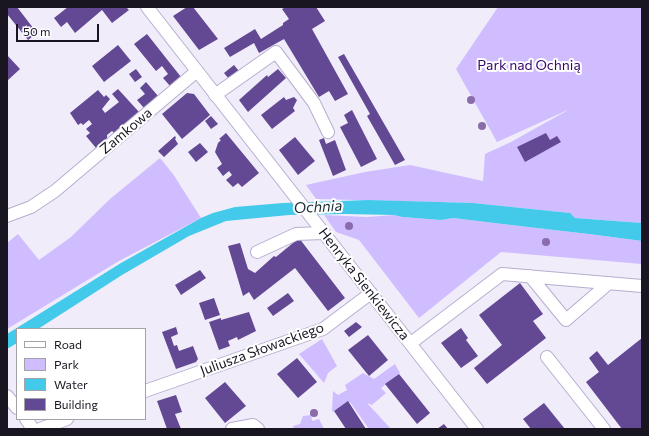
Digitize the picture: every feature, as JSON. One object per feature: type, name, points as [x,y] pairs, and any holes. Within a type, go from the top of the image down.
[{"type":"street","name":"Henryka Sienkiewicza","points":[[147,7],[477,429]]},
{"type":"street","points":[[215,94],[276,52],[314,103],[328,132]]},
{"type":"street","name":"Zamkowa","points":[[7,216],[31,207],[55,190],[197,71]]},
{"type":"street","points":[[257,252],[296,234],[321,231]]},
{"type":"street","points":[[410,343],[502,274],[610,282],[642,286]]},
{"type":"street","points":[[530,276],[566,320],[610,282]]},
{"type":"street","name":"Juliusza Słowackiego","points":[[146,391],[323,329],[371,293]]},
{"type":"street","points":[[547,357],[604,429]]},
{"type":"street","points":[[7,396],[16,407]]},
{"type":"street","points":[[27,420],[33,429]]},
{"type":"street","points":[[40,429],[64,420]]},
{"type":"street","points":[[232,429],[253,425],[258,429]]},
{"type":"green space","name":"Park nad Ochnią","points":[[498,7],[642,7],[642,223],[575,218],[569,213],[473,203],[316,199],[306,185],[365,172],[410,165],[483,181],[485,154],[511,142],[570,109],[497,142],[456,69]]},
{"type":"green space","points":[[160,158],[173,174],[201,218],[119,261],[7,329],[7,243],[18,234],[39,260],[71,237],[110,199]]},
{"type":"green space","points":[[324,215],[367,217],[394,215],[441,220],[453,218],[642,241],[642,264],[501,252],[419,318],[359,240],[336,232]]},
{"type":"green space","points":[[322,339],[337,366],[328,373],[324,383],[299,354]]},
{"type":"green space","points":[[395,364],[400,373],[381,388],[386,393],[372,405],[367,403],[391,429],[369,429],[350,402],[332,412],[333,391],[338,395],[347,390],[345,385],[363,373],[374,379]]},
{"type":"green space","points":[[311,415],[312,421],[319,419],[324,429],[294,429],[293,426],[300,424],[303,416]]},
{"type":"water","name":"Ochnia","points":[[368,200],[473,203],[570,213],[575,218],[642,223],[642,241],[453,218],[441,220],[394,215],[289,215],[226,221],[189,236],[122,275],[40,328],[17,328],[121,263],[201,218],[235,207],[283,203]]},
{"type":"water","points":[[16,328],[16,344],[7,349],[7,334]]},
{"type":"building","points":[[7,7],[17,7],[37,33],[28,40],[7,14]]},
{"type":"building","points":[[68,7],[126,7],[129,10],[112,23],[102,10],[75,33],[67,22],[61,27],[54,18]]},
{"type":"building","points":[[187,7],[193,7],[218,39],[199,50],[173,16]]},
{"type":"building","points":[[286,7],[316,7],[325,21],[312,29],[348,94],[335,101],[329,91],[319,97],[284,39],[259,53],[254,43],[230,57],[224,48],[255,29],[261,39],[283,25],[283,23],[289,19],[282,9]]},
{"type":"building","points":[[147,34],[181,77],[170,86],[163,78],[168,74],[162,66],[156,71],[134,44]]},
{"type":"building","points":[[118,45],[131,61],[104,82],[92,66]]},
{"type":"building","points":[[344,54],[405,160],[395,165],[367,116],[370,114],[338,57]]},
{"type":"building","points":[[7,55],[20,69],[7,81]]},
{"type":"building","points":[[234,65],[239,71],[229,79],[224,73]]},
{"type":"building","points":[[136,69],[142,77],[135,82],[129,74]]},
{"type":"building","points":[[278,69],[286,78],[248,112],[239,100],[267,75],[268,77]]},
{"type":"building","points":[[146,82],[158,96],[144,108],[137,100],[145,94],[140,88]]},
{"type":"building","points":[[118,89],[139,112],[114,133],[112,131],[107,135],[107,139],[96,148],[86,136],[90,133],[86,129],[92,124],[89,120],[83,125],[81,123],[78,125],[70,113],[98,90],[104,97],[106,95],[110,99],[102,109],[105,113],[119,102],[112,94]]},
{"type":"building","points":[[187,93],[194,94],[210,115],[182,139],[162,114]]},
{"type":"building","points":[[284,97],[286,100],[294,97],[297,100],[293,108],[295,111],[272,129],[261,115]]},
{"type":"building","points":[[352,110],[377,159],[361,167],[340,127],[348,123],[344,115]]},
{"type":"building","points":[[211,116],[218,124],[211,129],[205,121]]},
{"type":"building","points":[[226,133],[259,173],[242,187],[238,183],[233,187],[226,180],[232,175],[229,171],[223,176],[217,168],[222,164],[215,152],[218,143],[221,140],[219,139]]},
{"type":"building","points":[[546,133],[550,140],[557,136],[561,142],[525,162],[517,147]]},
{"type":"building","points":[[175,136],[178,144],[164,157],[158,151]]},
{"type":"building","points":[[295,137],[315,161],[298,175],[279,150]]},
{"type":"building","points":[[324,138],[326,144],[335,140],[346,170],[333,176],[319,140]]},
{"type":"building","points":[[200,143],[208,152],[196,162],[188,152]]},
{"type":"building","points":[[299,238],[345,298],[328,311],[295,268],[254,300],[249,292],[243,296],[228,246],[240,243],[248,269],[255,273],[274,256],[276,257]]},
{"type":"building","points":[[200,270],[206,278],[181,295],[175,285]]},
{"type":"building","points":[[520,283],[543,314],[533,321],[546,338],[487,384],[474,368],[502,345],[479,315]]},
{"type":"building","points":[[288,293],[294,301],[273,316],[267,308]]},
{"type":"building","points":[[214,298],[220,315],[205,320],[199,303]]},
{"type":"building","points":[[249,312],[256,331],[238,340],[237,337],[228,341],[230,346],[219,350],[209,322]]},
{"type":"building","points":[[356,322],[362,327],[349,337],[344,331]]},
{"type":"building","points":[[176,327],[178,334],[171,337],[174,346],[177,345],[179,351],[193,346],[198,359],[196,362],[176,369],[162,332]]},
{"type":"building","points":[[461,328],[468,338],[466,340],[478,356],[461,368],[441,343]]},
{"type":"building","points":[[368,335],[388,360],[369,376],[348,350]]},
{"type":"building","points":[[642,338],[642,429],[622,429],[586,382],[599,372],[589,358],[597,351],[608,365]]},
{"type":"building","points":[[297,358],[317,382],[298,398],[277,374]]},
{"type":"building","points":[[399,374],[430,413],[417,424],[385,384]]},
{"type":"building","points":[[225,382],[246,406],[225,423],[205,398]]},
{"type":"building","points":[[176,395],[182,412],[175,414],[181,429],[167,429],[157,401]]},
{"type":"building","points":[[348,401],[366,429],[346,429],[334,411]]},
{"type":"building","points":[[544,403],[565,429],[531,429],[523,419]]},
{"type":"building","points":[[444,424],[448,429],[437,429]]}]
